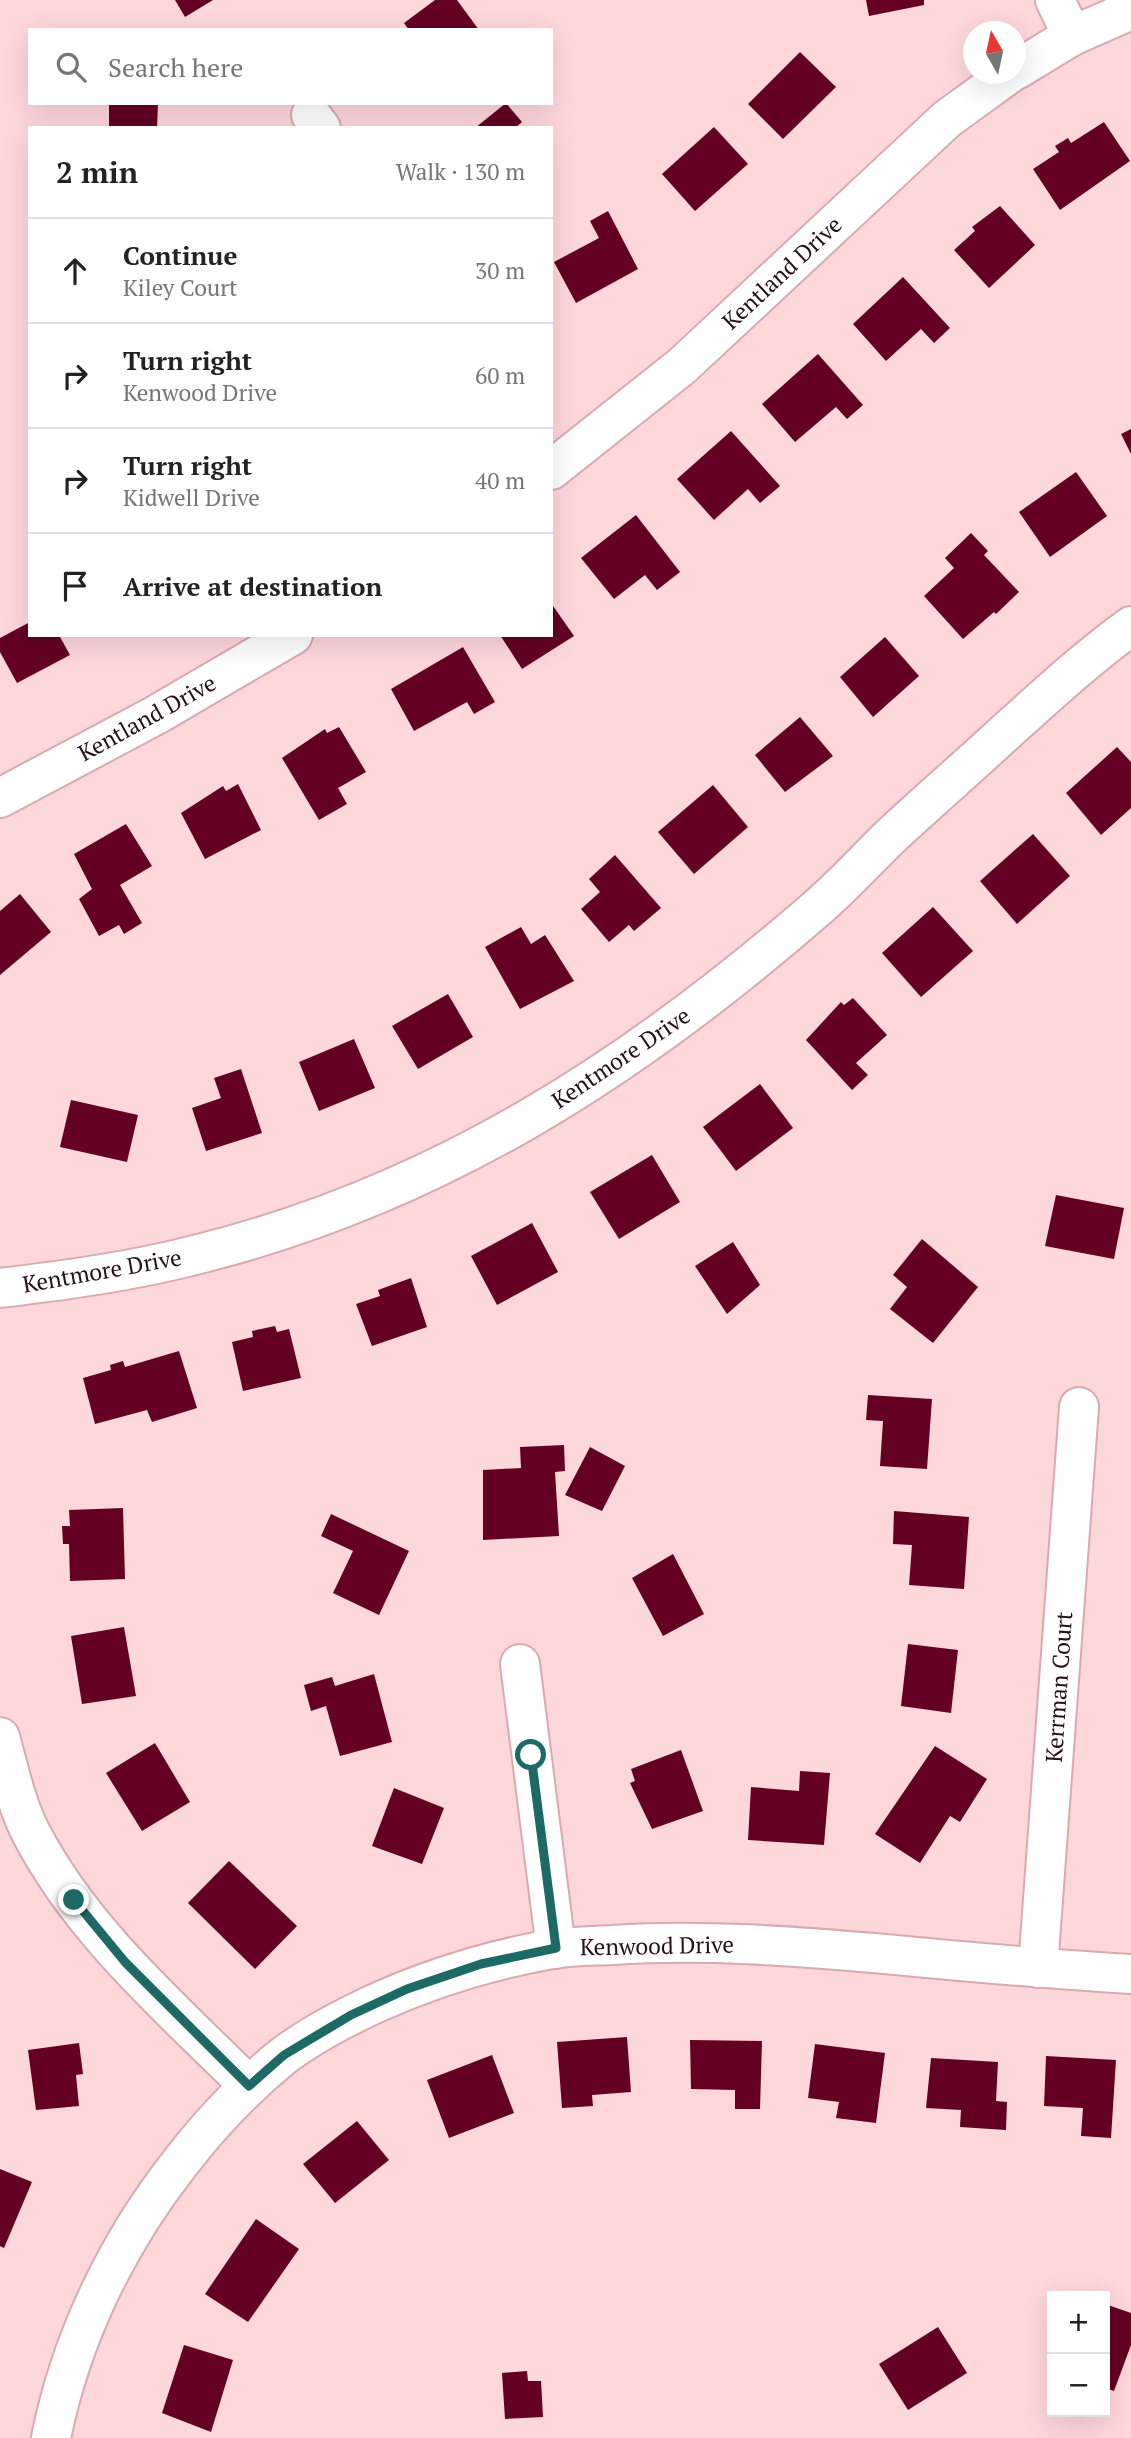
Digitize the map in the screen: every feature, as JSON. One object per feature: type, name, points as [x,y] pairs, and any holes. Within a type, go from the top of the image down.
[{"type":"street","points":[[1055,0],[1072,36]]},
{"type":"street","points":[[1026,64],[1072,36],[1131,10]]},
{"type":"street","name":"Kentland Drive","points":[[558,452],[682,366],[947,119],[995,84]]},
{"type":"street","name":"Kentmore Drive","points":[[0,1288],[89,1277],[199,1255],[306,1223],[410,1182],[509,1132],[618,1064],[721,989],[819,906],[892,835],[1094,653],[1131,626]]},
{"type":"street","name":"Kentland Drive","points":[[0,798],[156,715],[290,637]]},
{"type":"street","name":"Kerrman Court","points":[[1038,1968],[1079,1407]]},
{"type":"street","points":[[520,1664],[556,1948]]},
{"type":"street","points":[[0,1737],[14,1787],[31,1832],[74,1900],[125,1962],[249,2086]]},
{"type":"street","name":"Kenwood Drive","points":[[51,2438],[76,2346],[108,2274],[156,2194],[204,2132],[284,2055],[351,2015],[407,1989],[481,1964],[556,1948],[657,1942],[772,1944],[1131,1974]]},
{"type":"building","points":[[175,0],[213,0],[185,17]]},
{"type":"building","points":[[435,0],[457,0],[478,28],[408,28],[404,23]]},
{"type":"building","points":[[866,0],[924,0],[924,5],[869,16]]},
{"type":"building","points":[[800,52],[836,87],[783,139],[748,104]]},
{"type":"building","points":[[109,105],[158,105],[157,126],[109,126]]},
{"type":"building","points":[[504,105],[508,105],[522,122],[517,126],[477,126]]},
{"type":"building","points":[[1104,122],[1130,161],[1060,210],[1033,169],[1059,152],[1055,146],[1068,138],[1071,143]]},
{"type":"building","points":[[714,127],[748,164],[695,211],[662,174]]},
{"type":"building","points":[[1000,206],[1035,245],[989,288],[954,250],[975,231],[972,227]]},
{"type":"building","points":[[608,211],[638,269],[576,303],[554,262],[599,238],[590,221]]},
{"type":"building","points":[[903,277],[950,328],[934,343],[921,329],[886,361],[853,324]]},
{"type":"building","points":[[818,354],[863,405],[847,419],[836,407],[795,442],[762,404]]},
{"type":"building","points":[[1131,429],[1131,454],[1121,434]]},
{"type":"building","points":[[731,431],[780,486],[760,503],[748,489],[714,520],[677,479]]},
{"type":"building","points":[[1076,472],[1107,516],[1050,557],[1019,512]]},
{"type":"building","points":[[636,515],[680,572],[657,590],[645,575],[614,599],[581,558]]},
{"type":"building","points":[[971,533],[988,551],[984,555],[1019,592],[963,639],[924,596],[954,568],[945,558]]},
{"type":"building","points":[[553,606],[574,636],[522,669],[501,637],[553,637]]},
{"type":"building","points":[[28,623],[28,637],[60,637],[70,655],[17,683],[0,652],[0,638]]},
{"type":"building","points":[[885,637],[919,676],[873,717],[840,677]]},
{"type":"building","points":[[463,647],[495,702],[474,714],[467,702],[414,731],[391,689]]},
{"type":"building","points":[[800,717],[833,756],[785,792],[755,755]]},
{"type":"building","points":[[339,727],[366,772],[338,788],[347,804],[319,820],[282,758],[325,729],[327,733]]},
{"type":"building","points":[[1117,747],[1131,762],[1131,808],[1101,835],[1066,793]]},
{"type":"building","points":[[238,784],[261,830],[205,859],[181,813],[223,786],[226,791]]},
{"type":"building","points":[[713,785],[748,827],[694,874],[658,832]]},
{"type":"building","points":[[126,824],[152,866],[120,885],[142,923],[124,934],[119,925],[99,936],[79,899],[92,889],[74,854]]},
{"type":"building","points":[[1033,834],[1070,876],[1017,924],[980,881]]},
{"type":"building","points":[[615,855],[661,908],[634,931],[629,925],[609,942],[581,909],[600,892],[589,879]]},
{"type":"building","points":[[20,894],[51,932],[0,975],[0,911]]},
{"type":"building","points":[[933,907],[973,951],[921,997],[882,953]]},
{"type":"building","points":[[521,927],[531,944],[545,935],[574,981],[520,1009],[485,947]]},
{"type":"building","points":[[448,994],[473,1037],[418,1069],[392,1026]]},
{"type":"building","points":[[853,998],[887,1035],[856,1063],[868,1075],[852,1090],[806,1040],[841,1002],[844,1005]]},
{"type":"building","points":[[354,1039],[375,1088],[319,1111],[299,1062]]},
{"type":"building","points":[[241,1069],[262,1133],[206,1151],[192,1108],[221,1098],[214,1078]]},
{"type":"building","points":[[760,1084],[793,1128],[736,1171],[703,1127]]},
{"type":"building","points":[[71,1100],[138,1115],[127,1162],[60,1147]]},
{"type":"building","points":[[652,1155],[680,1202],[619,1239],[590,1192]]},
{"type":"building","points":[[1056,1195],[1124,1208],[1114,1259],[1045,1246]]},
{"type":"building","points":[[532,1223],[558,1272],[497,1305],[471,1256]]},
{"type":"building","points":[[922,1239],[978,1287],[933,1343],[890,1309],[907,1287],[893,1275]]},
{"type":"building","points":[[733,1242],[760,1285],[727,1314],[695,1266]]},
{"type":"building","points":[[411,1278],[427,1327],[372,1346],[356,1304],[380,1296],[378,1290]]},
{"type":"building","points":[[275,1326],[277,1332],[289,1329],[301,1378],[243,1391],[232,1342],[253,1337],[252,1331]]},
{"type":"building","points":[[179,1351],[197,1408],[152,1422],[147,1410],[95,1424],[83,1378],[111,1370],[110,1365],[123,1361],[125,1367]]},
{"type":"building","points":[[868,1395],[932,1399],[927,1469],[880,1466],[883,1421],[866,1420]]},
{"type":"building","points":[[564,1445],[565,1471],[555,1472],[559,1536],[483,1540],[483,1470],[521,1468],[520,1447]]},
{"type":"building","points":[[590,1447],[625,1466],[602,1511],[565,1495]]},
{"type":"building","points":[[123,1508],[125,1579],[70,1581],[69,1544],[63,1544],[62,1526],[70,1526],[69,1510]]},
{"type":"building","points":[[894,1511],[969,1517],[964,1589],[909,1585],[912,1545],[893,1544]]},
{"type":"building","points":[[331,1514],[409,1551],[379,1615],[333,1593],[353,1551],[321,1536]]},
{"type":"building","points":[[673,1554],[704,1614],[663,1636],[632,1578]]},
{"type":"building","points":[[124,1627],[136,1696],[82,1704],[71,1636]]},
{"type":"building","points":[[908,1644],[958,1650],[951,1713],[901,1706]]},
{"type":"building","points":[[374,1674],[392,1742],[340,1756],[326,1706],[311,1711],[304,1685],[332,1677],[335,1686]]},
{"type":"building","points":[[155,1743],[190,1802],[142,1831],[106,1773]]},
{"type":"building","points":[[935,1746],[987,1779],[960,1822],[950,1816],[920,1863],[875,1834]]},
{"type":"building","points":[[681,1750],[703,1811],[652,1829],[630,1783],[635,1781],[631,1769]]},
{"type":"building","points":[[800,1771],[830,1773],[824,1845],[748,1840],[751,1787],[799,1791]]},
{"type":"building","points":[[394,1788],[444,1808],[422,1864],[372,1846]]},
{"type":"building","points":[[229,1861],[297,1926],[255,1969],[188,1903]]},
{"type":"building","points":[[627,2037],[631,2092],[592,2095],[593,2106],[562,2108],[557,2042]]},
{"type":"building","points":[[690,2040],[762,2041],[760,2109],[735,2109],[735,2090],[691,2089]]},
{"type":"building","points":[[79,2043],[83,2074],[76,2075],[79,2106],[36,2110],[28,2050]]},
{"type":"building","points":[[815,2044],[885,2053],[876,2123],[836,2118],[839,2102],[808,2098]]},
{"type":"building","points":[[492,2055],[514,2113],[449,2138],[427,2080]]},
{"type":"building","points":[[1046,2056],[1116,2060],[1111,2138],[1081,2136],[1083,2108],[1044,2106]]},
{"type":"building","points":[[931,2058],[998,2062],[996,2101],[1007,2102],[1006,2130],[960,2127],[961,2110],[926,2108]]},
{"type":"building","points":[[357,2121],[389,2160],[335,2203],[303,2164]]},
{"type":"building","points":[[0,2169],[32,2182],[4,2248],[0,2246]]},
{"type":"building","points":[[256,2219],[299,2249],[248,2322],[205,2294]]},
{"type":"building","points":[[1110,2306],[1131,2313],[1131,2345],[1114,2391],[1110,2390]]},
{"type":"building","points":[[938,2327],[967,2373],[908,2410],[879,2364]]},
{"type":"building","points":[[184,2345],[233,2360],[211,2432],[162,2413]]},
{"type":"building","points":[[527,2371],[528,2381],[541,2381],[543,2417],[505,2419],[502,2373]]},
{"type":"route","points":[[74,1900],[125,1962],[249,2086],[284,2055],[351,2015],[407,1989],[481,1964],[556,1948],[531,1755]]}]
